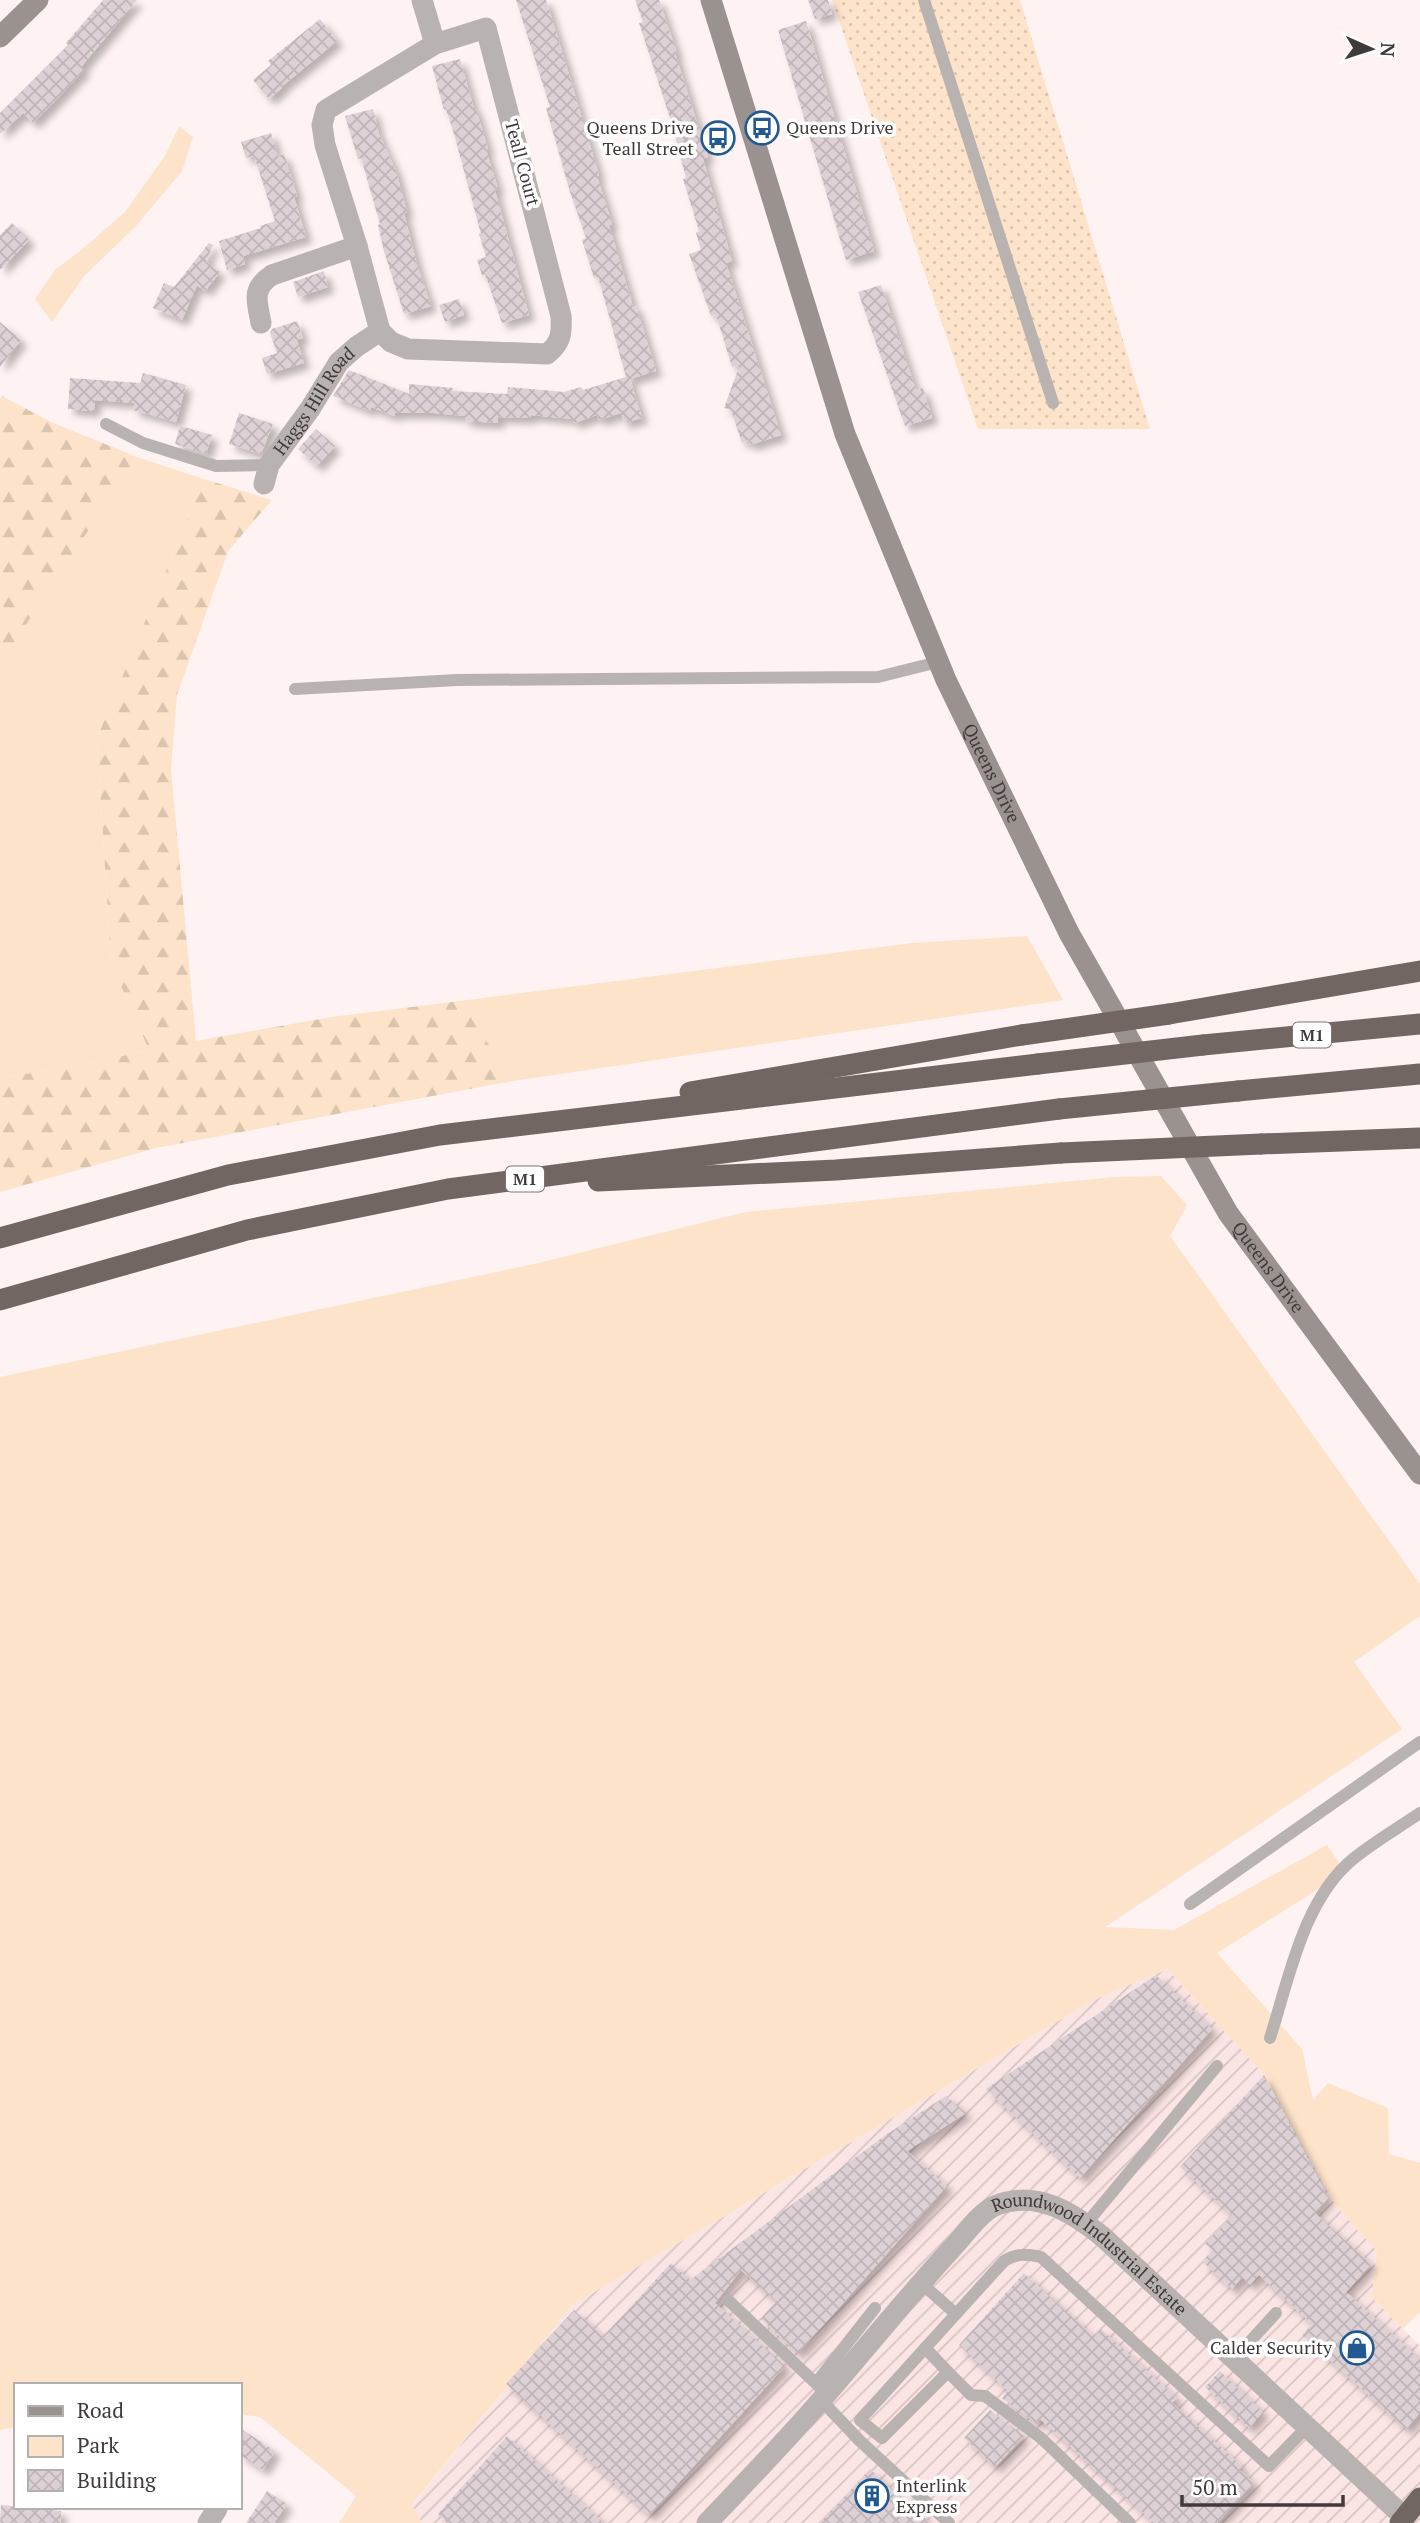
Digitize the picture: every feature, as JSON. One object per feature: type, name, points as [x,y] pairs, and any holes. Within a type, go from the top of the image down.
[{"type":"highway","points":[[440,1135],[1022,1035],[1169,1014],[1420,971]]},
{"type":"highway","name":"M1","points":[[0,1238],[228,1175],[440,1135],[1203,1045],[1420,1024]]},
{"type":"highway","name":"M1","points":[[0,1300],[247,1230],[448,1189],[1059,1109],[1420,1074]]},
{"type":"highway","points":[[448,1189],[836,1170],[1061,1153],[1420,1138]]},
{"type":"highway","points":[[1408,2517],[1420,2498]]},
{"type":"street","points":[[0,37],[38,0]]},
{"type":"street","points":[[422,0],[435,44]]},
{"type":"street","name":"Queens Drive","points":[[711,0],[845,433],[938,662],[1069,933],[1228,1213],[1420,1474]]},
{"type":"street","name":"Teall Court","points":[[486,28],[556,292],[562,335],[556,347],[547,354],[531,354],[408,349],[391,342],[380,331],[357,246],[325,145],[322,125],[326,110],[435,44],[486,28]]},
{"type":"street","points":[[261,323],[256,297],[261,282],[272,275],[357,246]]},
{"type":"street","name":"Haggs Hill Road","points":[[267,474],[339,362],[380,331]]},
{"type":"street","name":"Roundwood Industrial Estate","points":[[707,2523],[821,2392],[977,2221],[994,2205],[1022,2199],[1052,2204],[1086,2224],[1408,2517]]},
{"type":"lane","points":[[925,0],[1053,403]]},
{"type":"lane","points":[[106,424],[143,443],[216,466],[267,474]]},
{"type":"lane","points":[[295,690],[457,680],[878,677],[938,662]]},
{"type":"lane","points":[[1190,1904],[1420,1742]]},
{"type":"lane","points":[[1270,2038],[1298,1946],[1324,1895],[1352,1860],[1420,1813]]},
{"type":"lane","points":[[1086,2224],[1217,2066]]},
{"type":"lane","points":[[948,2372],[883,2438],[860,2420],[1004,2261],[1013,2255],[1025,2254],[1041,2257],[1269,2466],[1307,2427]]},
{"type":"lane","points":[[921,2283],[956,2314]]},
{"type":"lane","points":[[728,2300],[821,2392],[860,2441],[949,2523]]},
{"type":"lane","points":[[821,2392],[875,2308]]},
{"type":"lane","points":[[1234,2359],[1276,2313]]},
{"type":"lane","points":[[925,2348],[971,2395],[985,2396],[1041,2438],[1130,2523]]},
{"type":"shaded area","points":[[1167,1969],[1262,2072],[1336,2206],[1377,2251],[1372,2297],[1420,2346],[1420,2523],[422,2523],[412,2506],[572,2305],[1096,1999]]},
{"type":"green space","points":[[832,0],[1020,0],[1150,429],[978,429]]},
{"type":"green space","points":[[179,126],[193,137],[182,171],[135,227],[84,276],[52,322],[35,299],[56,269],[125,212],[165,156]]},
{"type":"green space","points":[[2,396],[51,422],[137,457],[0,664],[0,399]]},
{"type":"green space","points":[[137,457],[204,479],[97,738],[111,963],[149,1050],[87,1064],[0,1078],[0,664]]},
{"type":"green space","points":[[204,479],[272,500],[228,551],[177,695],[171,769],[196,1041],[331,1017],[460,1001],[513,1081],[156,1148],[0,1192],[0,1078],[87,1064],[149,1050],[111,963],[97,738]]},
{"type":"green space","points":[[1027,936],[1063,1000],[513,1081],[460,1001],[912,943]]},
{"type":"green space","points":[[1161,1176],[1187,1205],[1170,1236],[1420,1584],[1420,1616],[1354,1662],[1402,1729],[1105,1927],[1174,1930],[1327,1845],[1345,1872],[1217,1953],[1302,2049],[1313,2100],[1328,2083],[1388,2108],[1389,2154],[1420,2163],[1420,2312],[1403,2329],[1372,2297],[1377,2251],[1336,2206],[1262,2072],[1167,1969],[1096,1999],[572,2305],[412,2505],[422,2523],[339,2523],[356,2496],[260,2417],[242,2414],[242,2383],[14,2383],[14,2427],[0,2430],[0,1377],[534,1264],[746,1212],[1115,1177]]},
{"type":"building","points":[[103,0],[137,0],[81,67],[84,70],[33,123],[23,113],[0,134],[0,113],[68,45],[66,43]]},
{"type":"building","points":[[516,0],[546,0],[564,58],[599,175],[597,176],[612,224],[609,225],[633,307],[636,306],[656,371],[630,379],[642,418],[624,423],[621,413],[599,420],[597,415],[574,423],[572,419],[531,415],[531,418],[498,417],[498,423],[465,421],[465,416],[434,413],[395,413],[394,416],[371,407],[370,411],[333,396],[349,370],[409,394],[409,384],[453,388],[452,391],[507,394],[508,387],[564,392],[581,387],[583,390],[626,377],[598,277],[594,278],[582,240],[586,238],[546,108],[550,107]]},
{"type":"building","points":[[635,0],[659,0],[677,53],[708,157],[703,159],[732,261],[726,263],[781,435],[750,445],[749,440],[742,443],[731,410],[724,408],[740,364],[732,367],[716,315],[711,316],[689,254],[701,250],[696,233],[699,231],[683,179],[686,178],[671,121],[639,23],[643,22]]},
{"type":"building","points":[[808,0],[828,0],[832,14],[815,19]]},
{"type":"building","points":[[320,19],[337,41],[269,99],[253,80],[271,65],[268,61]]},
{"type":"building","points":[[806,21],[874,251],[846,260],[778,30]]},
{"type":"building","points":[[460,59],[488,149],[486,150],[498,189],[495,190],[529,315],[502,323],[485,274],[482,275],[477,260],[486,257],[481,234],[432,66]]},
{"type":"building","points":[[373,109],[379,134],[396,171],[417,265],[431,306],[404,314],[384,251],[378,225],[380,224],[361,158],[358,159],[345,116]]},
{"type":"building","points":[[271,133],[278,156],[284,154],[306,237],[243,256],[245,264],[227,270],[219,241],[275,221],[254,156],[246,158],[241,142]]},
{"type":"building","points":[[12,223],[29,240],[0,270],[0,235]]},
{"type":"building","points":[[209,243],[213,245],[206,262],[220,272],[205,291],[197,285],[182,320],[153,308],[164,283],[174,287]]},
{"type":"building","points":[[324,271],[328,287],[298,297],[293,282]]},
{"type":"building","points":[[881,285],[916,390],[923,388],[932,418],[905,426],[858,292]]},
{"type":"building","points":[[459,299],[464,315],[445,322],[439,305]]},
{"type":"building","points":[[297,321],[303,338],[297,340],[304,363],[267,374],[262,358],[277,353],[270,333],[272,329]]},
{"type":"building","points":[[0,322],[21,340],[0,367]]},
{"type":"building","points":[[143,373],[186,385],[176,422],[133,410],[135,403],[95,400],[94,411],[68,409],[70,378],[140,383]]},
{"type":"building","points":[[239,413],[273,424],[261,454],[229,444]]},
{"type":"building","points":[[180,426],[212,435],[206,454],[175,444]]},
{"type":"building","points":[[316,429],[335,446],[317,466],[298,449]]},
{"type":"building","points":[[1156,1975],[1212,2029],[1080,2178],[986,2089]]},
{"type":"building","points":[[1264,2075],[1328,2198],[1315,2213],[1371,2264],[1346,2292],[1420,2359],[1420,2413],[1406,2429],[1302,2335],[1312,2324],[1259,2275],[1250,2285],[1242,2277],[1232,2289],[1202,2261],[1213,2250],[1205,2244],[1232,2215],[1180,2167]]},
{"type":"building","points":[[946,2096],[966,2113],[907,2151],[947,2186],[803,2348],[797,2353],[761,2319],[776,2301],[741,2270],[715,2303],[785,2366],[649,2515],[506,2384],[574,2310],[603,2337],[671,2263],[690,2280],[887,2134]]},
{"type":"building","points":[[1024,2273],[1094,2337],[1101,2329],[1177,2398],[1172,2403],[1243,2467],[1240,2470],[1254,2483],[1217,2523],[1154,2523],[1040,2419],[1036,2423],[1002,2398],[1008,2391],[959,2345]]},
{"type":"building","points":[[1220,2371],[1263,2412],[1249,2428],[1205,2387]]},
{"type":"building","points":[[990,2410],[1024,2436],[995,2467],[964,2438]]},
{"type":"building","points":[[242,2429],[275,2451],[263,2470],[242,2456]]},
{"type":"building","points":[[507,2436],[604,2523],[447,2523],[438,2514]]},
{"type":"building","name":"Interlink Express","points":[[870,2469],[930,2523],[820,2523]]},
{"type":"building","points":[[267,2491],[287,2504],[274,2523],[246,2523]]},
{"type":"building","points":[[1,2505],[14,2506],[14,2509],[61,2511],[61,2523],[0,2523]]},
{"type":"place","name":"Queens Drive","points":[[762,128]]},
{"type":"place","name":"Queens Drive Teall Street","points":[[718,138]]},
{"type":"place","name":"Calder Security","points":[[1357,2348]]},
{"type":"place","name":"Interlink Express","points":[[872,2496]]}]
